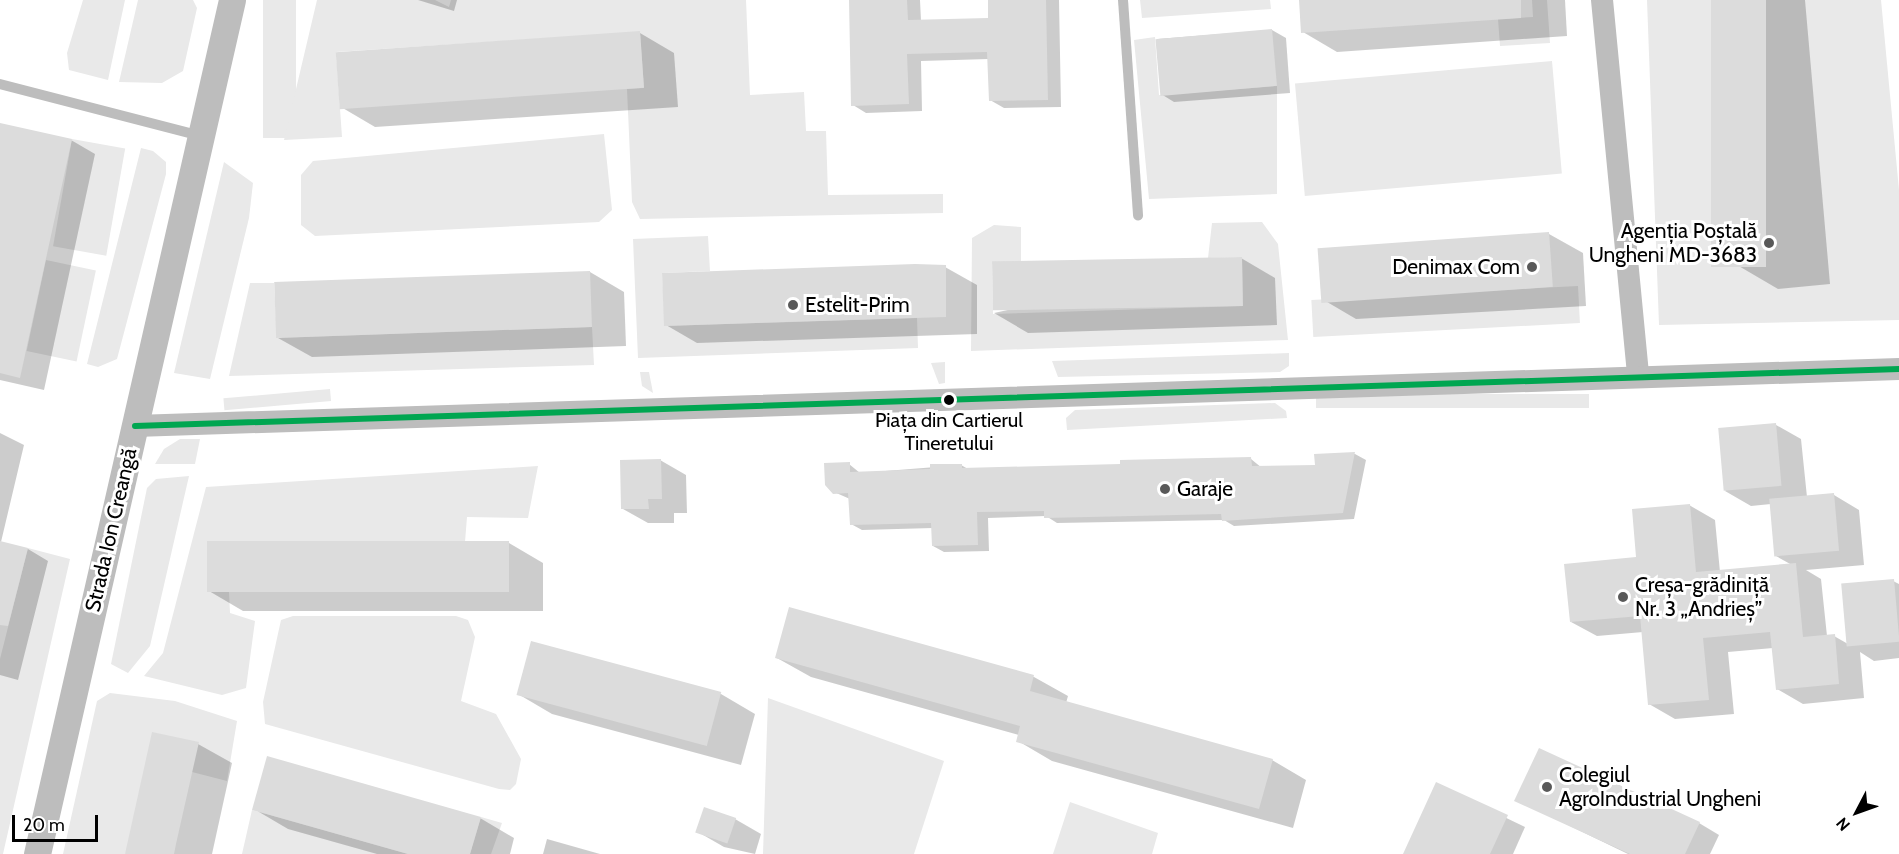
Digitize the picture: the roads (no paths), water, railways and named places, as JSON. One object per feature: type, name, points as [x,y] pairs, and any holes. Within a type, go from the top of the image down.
[{"type":"street","name":"Strada Ion Creangă","points":[[38,854],[232,0]]},
{"type":"street","points":[[1602,0],[1638,376]]},
{"type":"street","points":[[135,426],[1899,369]]},
{"type":"lane","points":[[1123,0],[1138,215]]},
{"type":"lane","points":[[0,84],[201,136]]},
{"type":"place","name":"Agenția Poștală Ungheni MD-3683","points":[[1769,243]]},
{"type":"place","name":"Denimax Com","points":[[1532,267]]},
{"type":"place","name":"Estelit-Prim","points":[[793,305]]},
{"type":"place","name":"Piața din Cartierul Tineretului","points":[[949,400]]},
{"type":"place","name":"Garaje","points":[[1165,489]]},
{"type":"place","name":"Creșa-grădiniță Nr. 3 „Andrieș”","points":[[1623,597]]},
{"type":"place","name":"Colegiul AgroIndustrial Ungheni","points":[[1547,787]]}]
